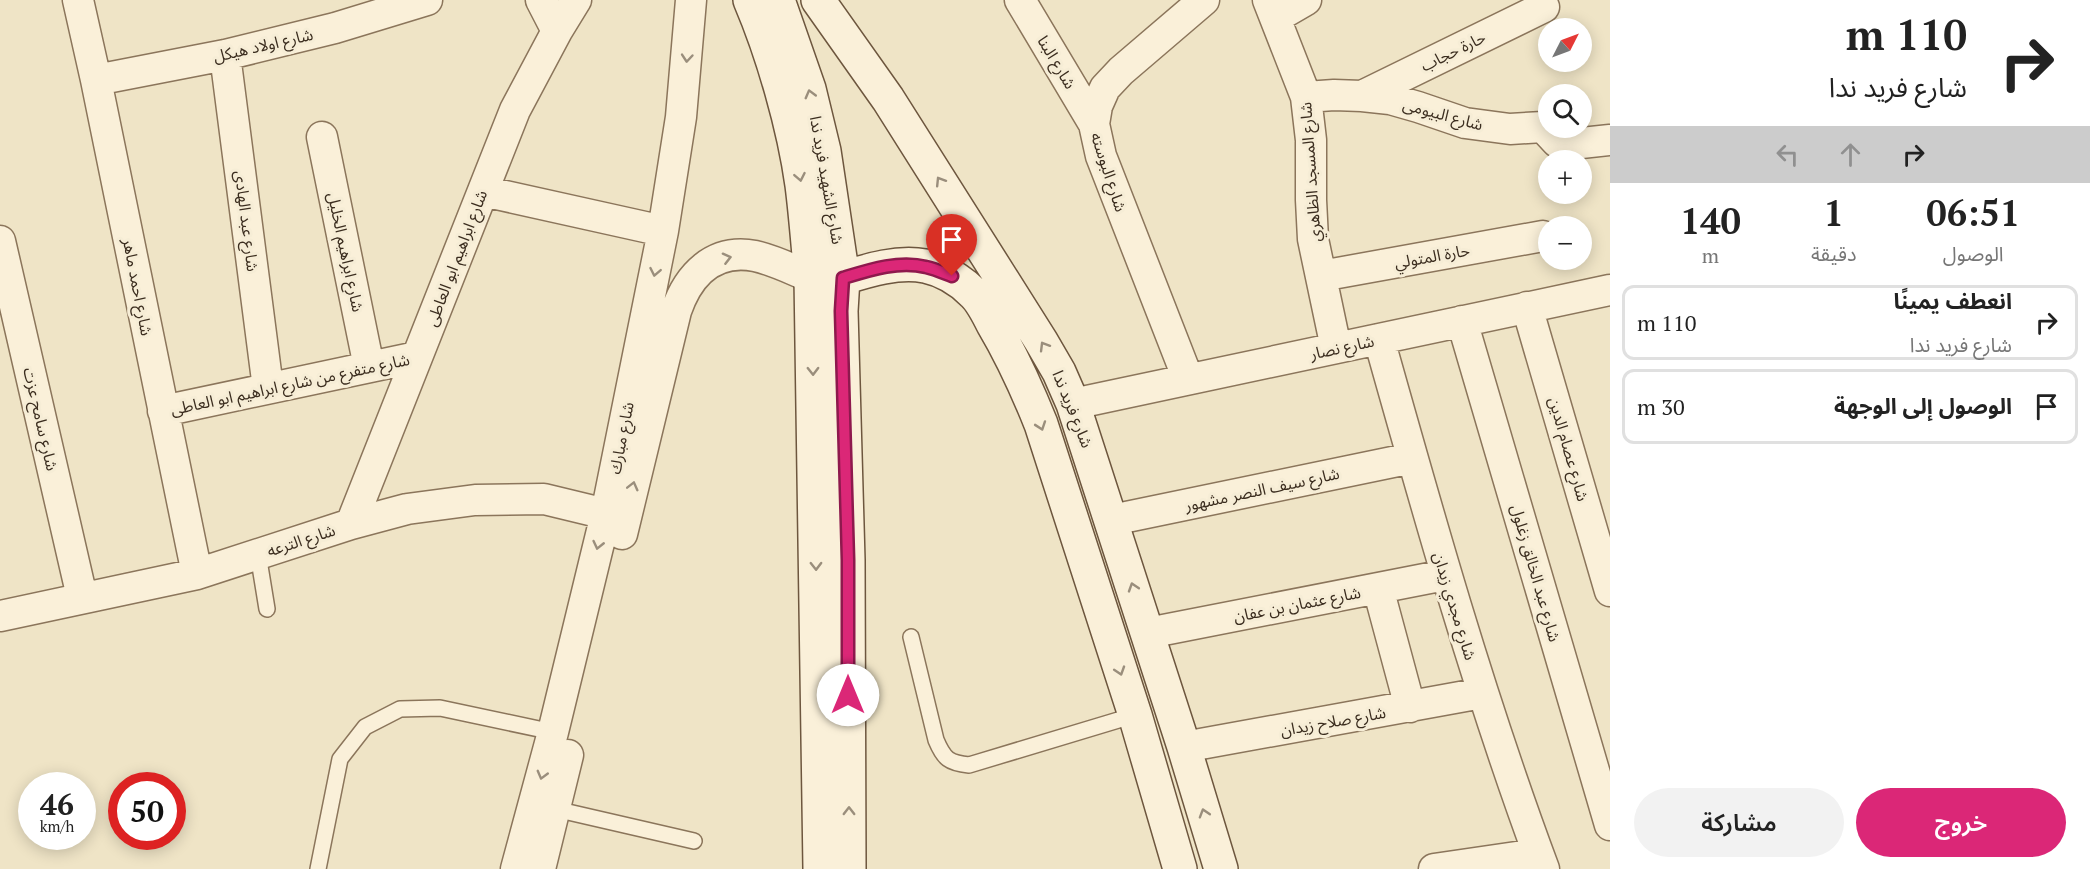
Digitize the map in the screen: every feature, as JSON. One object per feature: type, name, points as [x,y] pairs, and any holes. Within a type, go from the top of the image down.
[{"type":"main road","name":"شارع الشهيد فريد ندا","points":[[750,0],[783,100],[801,183],[827,277],[841,311],[848,560],[849,869]]},
{"type":"main road","name":"شارع الشهيد فريد ندا","points":[[778,0],[809,89],[824,151],[827,277],[820,869]]},
{"type":"main road","name":"شارع فريد ندا","points":[[818,0],[895,109],[1041,341],[1074,404],[1221,869]]},
{"type":"main road","points":[[827,277],[898,266],[925,266],[952,276],[975,294],[1010,353],[1041,424],[1135,716],[1180,869]]},
{"type":"main road","points":[[1135,716],[1170,704]]},
{"type":"street","name":"شارع احمد ماهر","points":[[78,0],[197,574]]},
{"type":"street","name":"شارع اولاد هيكل","points":[[96,80],[225,55],[335,28],[427,0]]},
{"type":"street","points":[[541,0],[557,32]]},
{"type":"street","name":"شارع ابراهيم ابو العاطى","points":[[351,524],[515,110],[576,0]]},
{"type":"street","name":"شارع مبارك","points":[[540,869],[555,809],[563,734],[663,231],[681,117],[691,0]]},
{"type":"street","name":"شارع البنا","points":[[1020,0],[1094,124]]},
{"type":"street","points":[[1271,9],[1306,0]]},
{"type":"street","name":"شارع البوسته","points":[[1188,379],[1101,156],[1094,124],[1097,106],[1105,88],[1190,4]]},
{"type":"street","name":"حارة حجاب","points":[[1362,96],[1544,8]]},
{"type":"street","name":"شارع المسجد الظاهري","points":[[1271,9],[1306,97],[1311,141],[1311,200],[1314,239],[1336,348]]},
{"type":"street","name":"شارع عبد الهادى","points":[[225,55],[268,388]]},
{"type":"street","name":"شارع البيومى","points":[[1306,97],[1334,95],[1390,99],[1418,106],[1465,123],[1510,129],[1543,127],[1563,145],[1610,140]]},
{"type":"street","name":"شارع ابراهيم الخليل","points":[[322,137],[369,367]]},
{"type":"street","points":[[483,190],[663,231]]},
{"type":"street","name":"حارة المتولي","points":[[1321,276],[1538,237]]},
{"type":"street","name":"شارع سامح عزت","points":[[0,241],[82,597]]},
{"type":"street","name":"شارع مبارك","points":[[516,869],[563,734],[683,291],[695,274],[712,262],[733,255],[754,256],[827,277]]},
{"type":"street","name":"شارع نصار","points":[[1074,404],[1610,290]]},
{"type":"street","name":"شارع عصام الدين","points":[[1527,308],[1610,591]]},
{"type":"street","name":"شارع عبد الخالق زغلول","points":[[1462,321],[1610,825]]},
{"type":"street","name":"شارع مجدي زيدان","points":[[1379,339],[1482,693],[1541,861]]},
{"type":"street","name":"شارع متفرع من شارع ابراهيم ابو العاطى","points":[[163,411],[417,357]]},
{"type":"street","name":"شارع سيف النصر مشهور","points":[[1112,520],[1412,458]]},
{"type":"street","name":"شارع الترعه","points":[[0,616],[197,574],[351,524],[407,509],[475,500],[544,499],[606,514]]},
{"type":"street","name":"شارع عثمان بن عفان","points":[[1148,633],[1446,575]]},
{"type":"street","points":[[1378,588],[1410,707]]},
{"type":"street","name":"شارع صلاح زيدان","points":[[1184,747],[1482,693]]},
{"type":"street","points":[[1434,869],[1541,861]]},
{"type":"lane","points":[[258,555],[267,609]]},
{"type":"lane","points":[[911,637],[936,740],[942,754],[954,764],[969,765],[1135,716]]},
{"type":"lane","points":[[318,869],[340,759],[365,728],[400,709],[440,708],[563,734]]},
{"type":"lane","points":[[555,809],[694,841]]},
{"type":"route","points":[[848,695],[848,560],[841,311],[843,278],[872,269],[898,266],[925,266],[952,276]]}]
